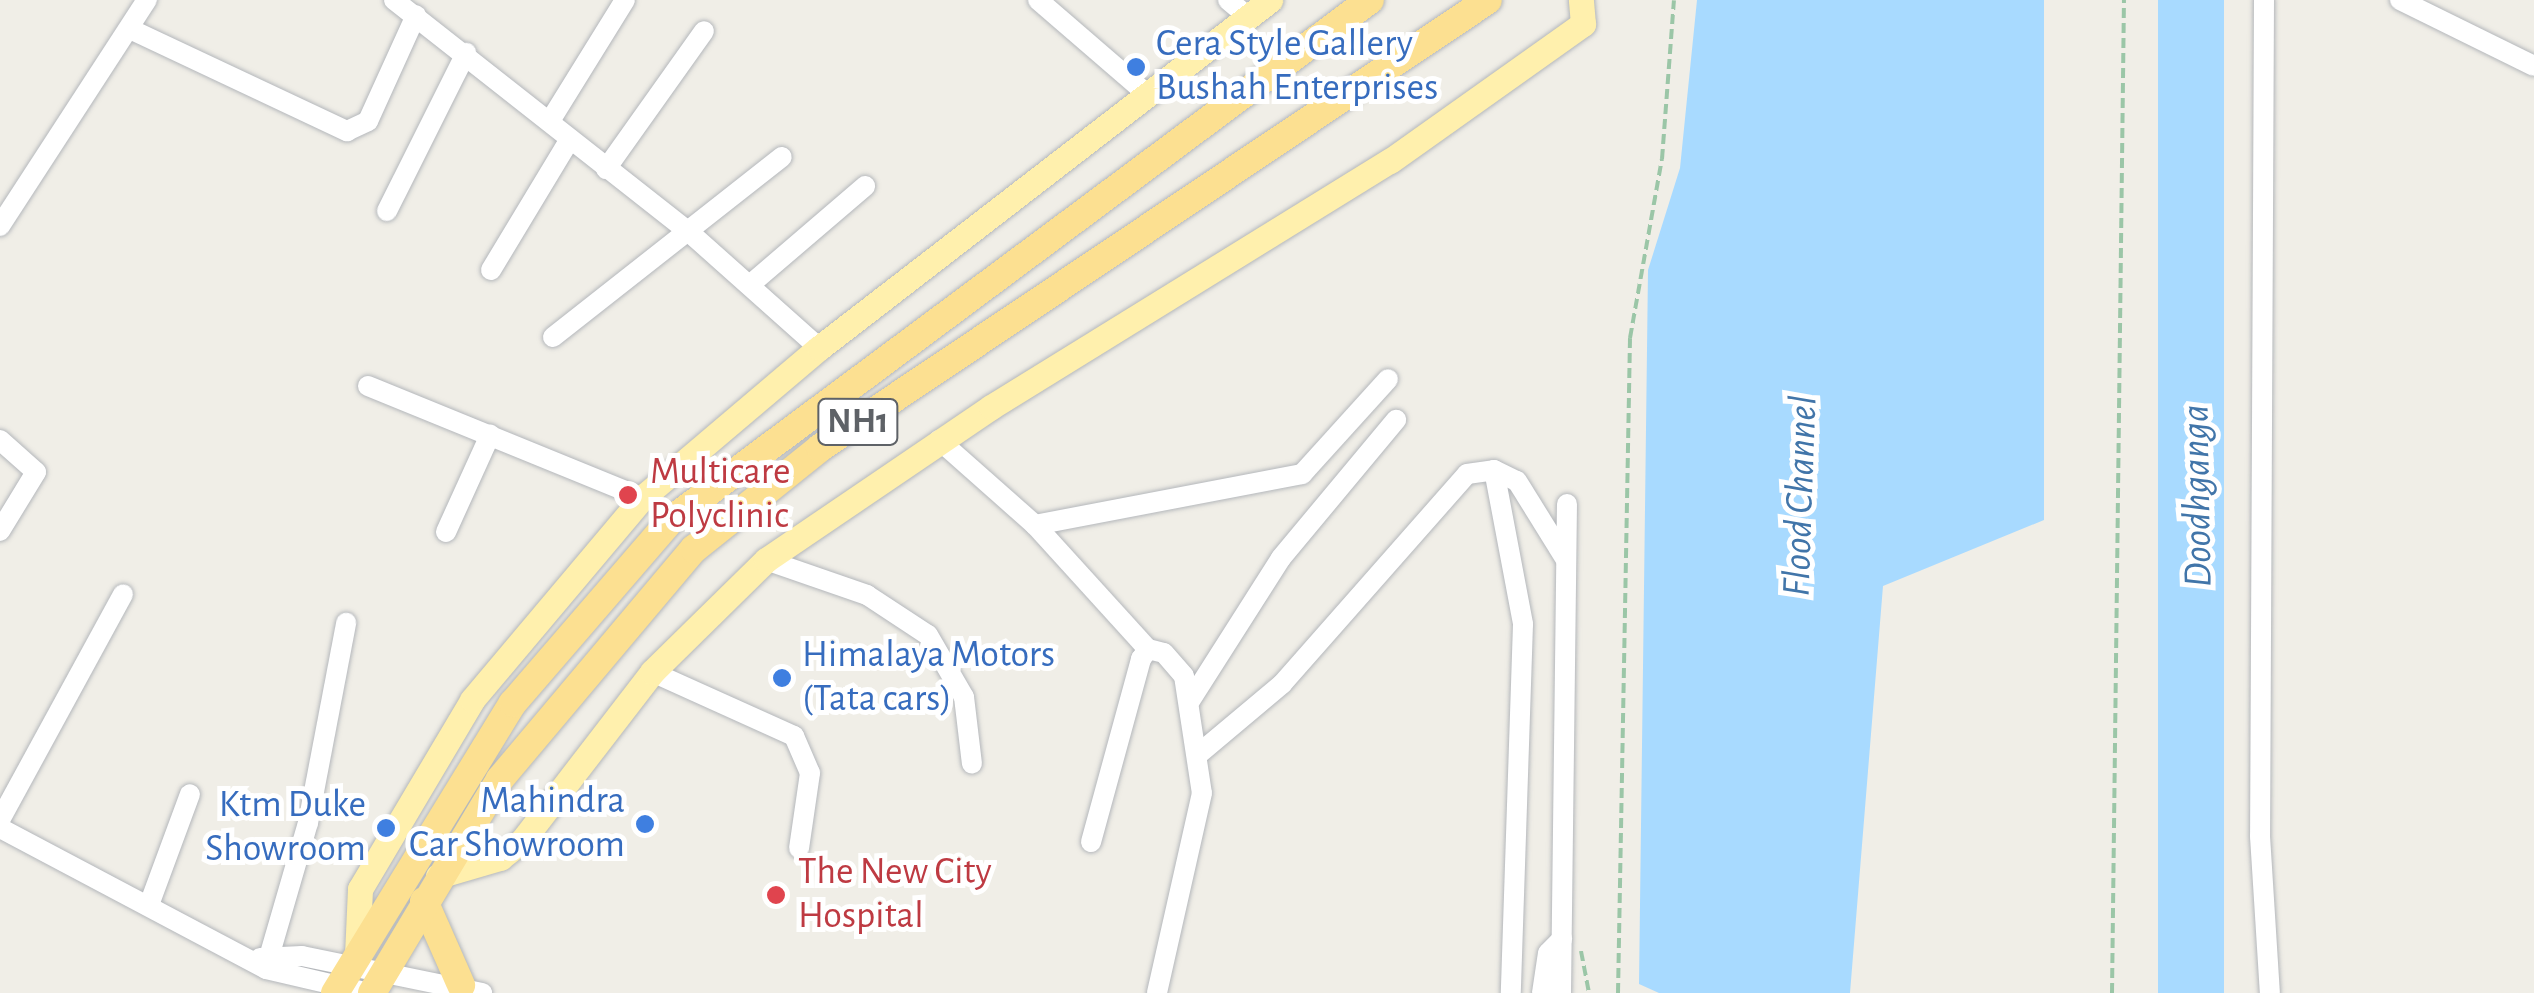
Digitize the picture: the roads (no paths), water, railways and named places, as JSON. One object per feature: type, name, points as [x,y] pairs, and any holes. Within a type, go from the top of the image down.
[{"type":"highway","name":"NH1","points":[[345,975],[513,703],[671,520],[1370,0]]},
{"type":"highway","name":"NH1","points":[[375,986],[438,876],[571,686],[733,516],[835,438],[1488,0]]},
{"type":"highway","points":[[424,901],[471,989]]},
{"type":"main road","points":[[345,975],[354,912],[365,878],[472,700],[642,498],[819,348],[1148,95],[1238,9],[1270,0]]},
{"type":"main road","points":[[438,876],[500,858],[522,841],[652,672],[766,560],[939,440],[1390,160],[1583,24],[1581,0]]},
{"type":"street","points":[[0,226],[132,30],[147,0]]},
{"type":"street","points":[[394,0],[466,53],[606,170],[752,283],[819,348]]},
{"type":"street","points":[[550,120],[625,0]]},
{"type":"street","points":[[1038,0],[1148,95]]},
{"type":"street","points":[[2264,0],[2260,836],[2270,993]]},
{"type":"street","points":[[2400,0],[2534,66]]},
{"type":"street","points":[[132,30],[347,131],[368,120],[416,15]]},
{"type":"street","points":[[606,170],[704,31]]},
{"type":"street","points":[[387,211],[466,53]]},
{"type":"street","points":[[491,270],[570,139]]},
{"type":"street","points":[[553,337],[782,157]]},
{"type":"street","points":[[752,283],[864,186]]},
{"type":"street","points":[[1036,526],[1302,474],[1388,378]]},
{"type":"street","points":[[368,386],[642,498]]},
{"type":"street","points":[[1190,702],[1280,558],[1396,420]]},
{"type":"street","points":[[446,532],[490,435]]},
{"type":"street","points":[[0,440],[36,472],[2,523]]},
{"type":"street","points":[[939,440],[1036,526],[1148,649],[1177,661],[1201,752],[1199,809],[1157,993]]},
{"type":"street","points":[[1201,752],[1282,684],[1454,485],[1494,470],[1517,481],[1566,560]]},
{"type":"street","points":[[1494,470],[1523,624],[1511,993]]},
{"type":"street","points":[[1561,993],[1567,504]]},
{"type":"street","points":[[766,560],[867,595],[928,635],[964,698],[972,764]]},
{"type":"street","points":[[0,820],[123,594]]},
{"type":"street","points":[[259,958],[308,823],[346,623]]},
{"type":"street","points":[[1091,842],[1148,649]]},
{"type":"street","points":[[652,672],[794,736],[810,773],[798,848]]},
{"type":"street","points":[[149,905],[190,794]]},
{"type":"street","points":[[0,828],[259,958],[345,975],[375,986],[471,989]]},
{"type":"street","points":[[1542,993],[1548,953],[1562,938]]},
{"type":"water","name":"Flood Channel","points":[[1697,0],[2044,0],[2044,520],[1883,586],[1850,993],[1659,993],[1639,984],[1648,270],[1680,168]]},
{"type":"water","name":"Doodhganga","points":[[2158,0],[2224,0],[2224,993],[2158,993]]},
{"type":"place","name":"Cera Style Gallery Bushah Enterprises","points":[[1136,67]]},
{"type":"place","name":"Multicare Polyclinic","points":[[628,495]]},
{"type":"place","name":"Himalaya Motors (Tata cars)","points":[[782,678]]},
{"type":"place","name":"Mahindra Car Showroom","points":[[645,824]]},
{"type":"place","name":"Ktm Duke Showroom","points":[[386,828]]},
{"type":"place","name":"The New City Hospital","points":[[776,895]]}]
